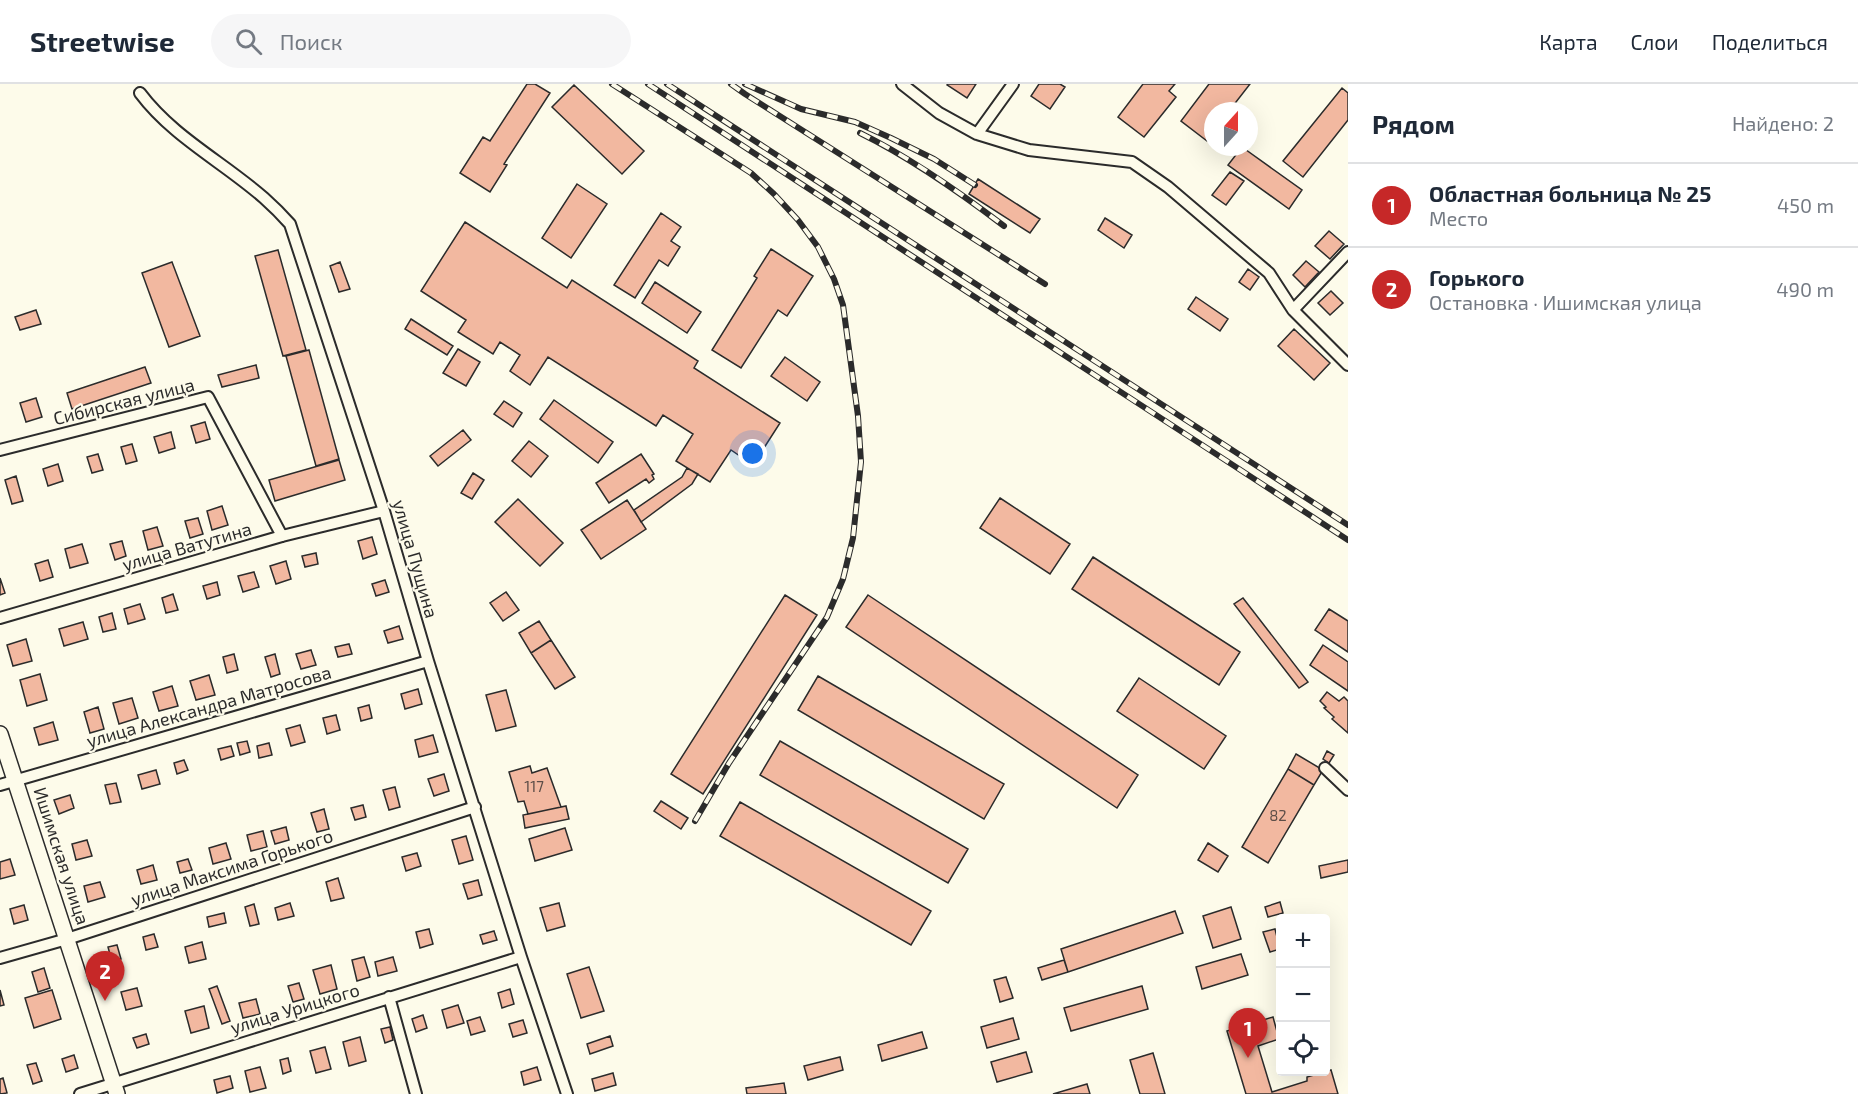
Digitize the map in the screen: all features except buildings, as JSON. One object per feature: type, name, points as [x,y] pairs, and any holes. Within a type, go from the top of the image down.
[{"type":"main road","name":"Ишимская улица","points":[[0,734],[8,782],[67,939],[116,1089]]},
{"type":"street","points":[[902,84],[939,113],[977,134],[1029,150],[1132,162],[1168,187],[1269,273],[1293,310],[1348,365]]},
{"type":"street","points":[[977,134],[1013,84]]},
{"type":"street","name":"улица Пущина","points":[[140,93],[155,112],[174,129],[264,198],[290,224],[384,511],[428,661],[521,957],[567,1094]]},
{"type":"street","points":[[1293,310],[1348,252]]},
{"type":"street","name":"Сибирская улица","points":[[0,450],[208,398],[282,536]]},
{"type":"street","name":"улица Ватутина","points":[[0,618],[282,536],[384,511]]},
{"type":"street","name":"улица Александра Матросова","points":[[8,782],[428,661]]},
{"type":"street","points":[[1325,768],[1348,790]]},
{"type":"street","name":"улица Максима Горького","points":[[0,958],[67,939],[474,807]]},
{"type":"street","name":"улица Урицкого","points":[[80,1094],[116,1089],[388,997],[521,957]]},
{"type":"street","points":[[388,997],[416,1094]]},
{"type":"railway","points":[[612,84],[751,173],[798,220],[818,247],[834,279],[843,305],[858,416],[861,462],[853,538],[843,579],[827,617],[729,763],[695,821]]},
{"type":"railway","points":[[648,84],[1348,540]]},
{"type":"railway","points":[[667,84],[1348,525]]},
{"type":"railway","points":[[731,84],[1045,284]]},
{"type":"railway","points":[[745,84],[801,109],[855,122],[934,159],[975,185]]},
{"type":"railway","points":[[860,133],[934,176],[1004,226]]},
{"type":"place","name":"Горького","points":[[105,1001]]},
{"type":"place","name":"Областная больница № 25","points":[[1248,1058]]}]
